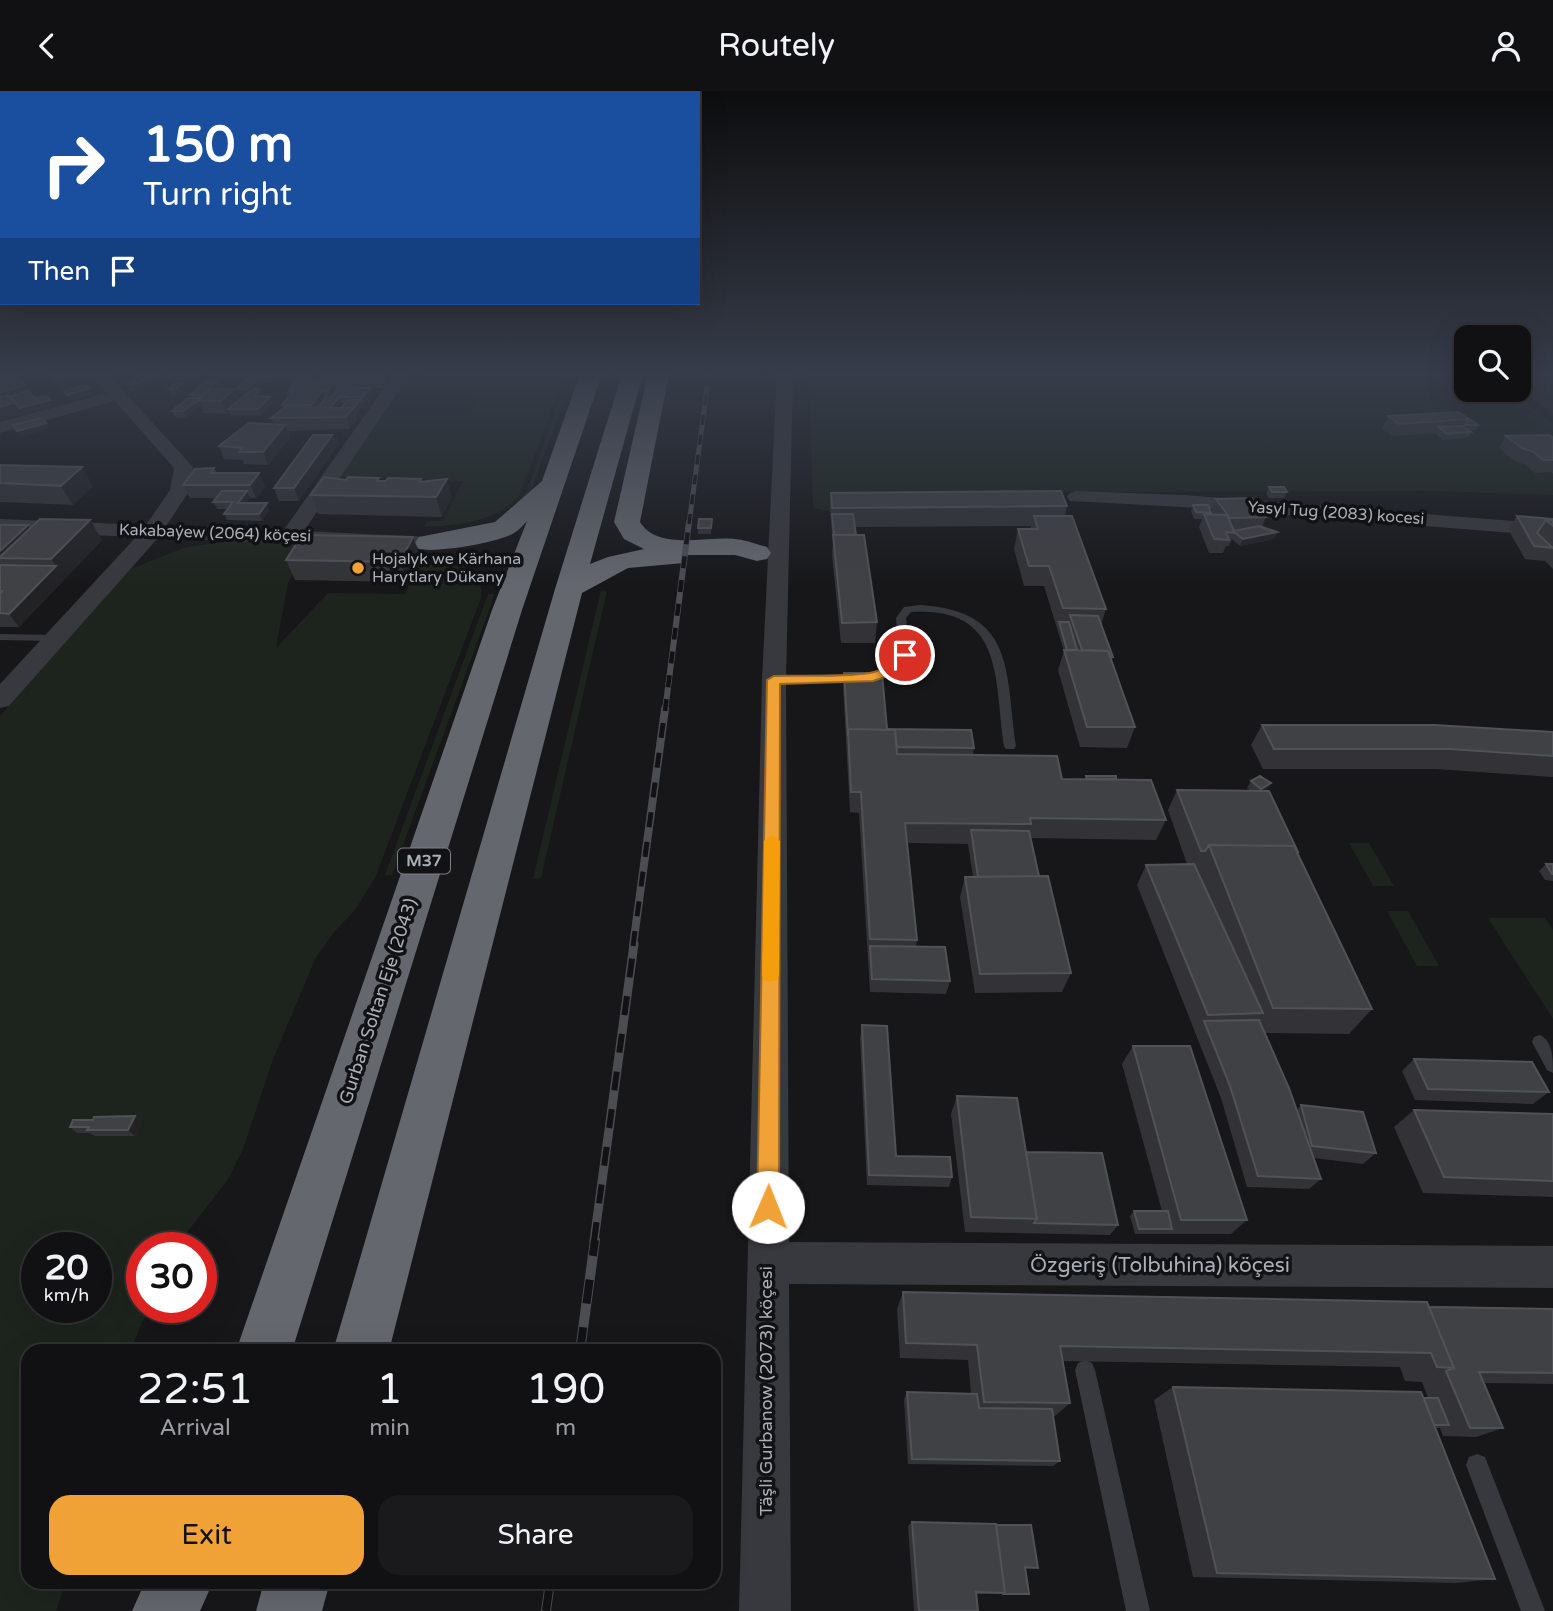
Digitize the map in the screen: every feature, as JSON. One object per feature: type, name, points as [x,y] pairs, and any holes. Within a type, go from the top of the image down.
[{"type":"highway","name":"Gurban Soltan Eje (2043)","points":[[266,1344],[507,610],[567,445]]},
{"type":"highway","points":[[362,1344],[611,445]]},
{"type":"highway","points":[[643,445],[627,522],[630,531],[648,543],[737,547],[769,553]]},
{"type":"highway","points":[[429,543],[504,528],[555,481]]},
{"type":"highway","points":[[429,543],[477,553],[492,560],[501,571],[507,610]]},
{"type":"highway","points":[[569,590],[618,560],[641,556],[737,558],[769,553]]},
{"type":"highway","points":[[165,1611],[176,1589]]},
{"type":"highway","points":[[180,1611],[188,1589]]},
{"type":"highway","points":[[289,1611],[295,1589]]},
{"type":"highway","points":[[302,1611],[304,1589]]},
{"type":"street","points":[[0,700],[152,532],[180,490],[184,467],[166,445]]},
{"type":"street","points":[[290,535],[353,445]]},
{"type":"street","name":"Täşli Gurbanow (2073) köçesi","points":[[765,1611],[774,680],[769,553],[780,497],[782,445]]},
{"type":"street","name":"Yasyl Tug (2083) kocesi","points":[[1077,497],[1184,501],[1553,530]]},
{"type":"street","name":"Kakabaýew (2064) köçesi","points":[[0,526],[290,535],[429,543]]},
{"type":"street","name":"Özgeriş (Tolbuhina) köçesi","points":[[767,1263],[1553,1267]]},
{"type":"lane","points":[[774,680],[873,677],[893,670],[905,655],[901,618],[908,609],[923,607],[943,611],[981,628],[995,647],[1010,746]]},
{"type":"lane","points":[[0,637],[55,638]]},
{"type":"lane","points":[[1540,1042],[1553,1065]]},
{"type":"lane","points":[[1085,1370],[1138,1611]]},
{"type":"lane","points":[[1477,1465],[1533,1611]]},
{"type":"shaded area","points":[[361,445],[538,445],[519,496],[499,512],[463,523],[424,527],[427,521],[442,521],[463,481],[339,477]]},
{"type":"shaded area","points":[[543,445],[548,445],[529,497],[525,496]]},
{"type":"shaded area","points":[[811,445],[1553,445],[1553,495],[1435,491],[1046,492],[1051,510],[828,511],[813,508]]},
{"type":"shaded area","points":[[234,541],[310,545],[288,583],[276,648],[328,593],[405,594],[422,558],[463,566],[478,578],[481,587],[481,598],[375,878],[355,910],[316,957],[274,1057],[243,1149],[229,1178],[187,1232],[126,1232],[126,1323],[142,1323],[133,1344],[21,1344],[21,1589],[64,1589],[56,1611],[0,1611],[0,716],[130,569],[186,547]]},
{"type":"shaded area","points":[[601,590],[607,591],[541,878],[533,879]]},
{"type":"shaded area","points":[[488,594],[494,594],[491,605],[392,875],[385,875]]},
{"type":"shaded area","points":[[1349,843],[1369,843],[1394,886],[1373,886]]},
{"type":"shaded area","points":[[1387,911],[1408,911],[1439,966],[1417,966]]},
{"type":"shaded area","points":[[1488,918],[1545,918],[1553,930],[1553,1019]]},
{"type":"building","points":[[269,445],[263,452],[239,452],[242,448],[219,446]]},
{"type":"building","points":[[306,445],[325,445],[294,488],[274,488]]},
{"type":"building","points":[[1518,445],[1553,445],[1553,460],[1543,460],[1534,452]]},
{"type":"building","points":[[0,465],[82,467],[61,486],[0,483]]},
{"type":"building","points":[[214,468],[211,473],[259,473],[250,485],[183,485],[195,469]]},
{"type":"building","points":[[324,477],[346,480],[348,477],[379,478],[377,481],[386,481],[388,478],[421,479],[419,482],[447,479],[436,497],[311,495]]},
{"type":"building","points":[[1269,487],[1284,487],[1287,492],[1272,492]]},
{"type":"building","points":[[222,491],[247,491],[238,503],[267,503],[259,514],[224,514],[233,502],[213,502]]},
{"type":"building","points":[[1061,491],[1067,506],[832,508],[831,493]]},
{"type":"building","points":[[1252,498],[1266,517],[1230,518],[1216,499]]},
{"type":"building","points":[[1193,505],[1208,505],[1211,513],[1196,512]]},
{"type":"building","points":[[832,514],[853,514],[856,535],[834,535]]},
{"type":"building","points":[[1204,514],[1227,515],[1235,533],[1226,532],[1229,540],[1214,539]]},
{"type":"building","points":[[1034,516],[1072,516],[1106,609],[1063,608],[1049,566],[1029,566],[1018,529],[1038,529]]},
{"type":"building","points":[[1517,516],[1553,519],[1546,520],[1537,533],[1553,548],[1534,546]]},
{"type":"building","points":[[40,519],[90,520],[51,559],[0,558],[0,557]]},
{"type":"building","points":[[699,519],[712,519],[711,528],[698,528]]},
{"type":"building","points":[[0,525],[28,525],[0,551]]},
{"type":"building","points":[[1259,526],[1277,532],[1243,539],[1233,531]]},
{"type":"building","points":[[302,535],[413,537],[400,562],[286,560]]},
{"type":"building","points":[[833,535],[864,535],[877,622],[842,623]]},
{"type":"building","points":[[0,565],[56,566],[9,614],[0,613]]},
{"type":"building","points":[[1070,615],[1098,616],[1113,657],[1108,651],[1082,650]]},
{"type":"building","points":[[1059,622],[1069,622],[1077,650],[1067,650]]},
{"type":"building","points":[[1064,650],[1108,651],[1135,727],[1087,727]]},
{"type":"building","points":[[844,673],[882,673],[887,729],[971,730],[974,748],[897,747],[895,730],[848,729],[848,736]]},
{"type":"building","points":[[1262,725],[1434,725],[1553,732],[1553,756],[1451,749],[1274,749]]},
{"type":"building","points":[[848,729],[895,730],[897,754],[1057,756],[1062,779],[1151,780],[1166,820],[1030,818],[1031,824],[905,823],[917,940],[870,939],[861,792],[851,792]]},
{"type":"building","points":[[1086,776],[1116,776],[1116,779],[1087,779]]},
{"type":"building","points":[[1260,776],[1271,783],[1261,789],[1251,781]]},
{"type":"building","points":[[1177,790],[1269,791],[1298,852],[1294,846],[1209,845],[1205,851],[1201,851]]},
{"type":"building","points":[[971,830],[1029,831],[1039,876],[978,877]]},
{"type":"building","points":[[1209,845],[1294,846],[1372,1009],[1273,1008]]},
{"type":"building","points":[[1194,864],[1263,1013],[1208,1015],[1146,865]]},
{"type":"building","points":[[1546,864],[1553,864],[1553,874],[1552,874]]},
{"type":"building","points":[[1048,876],[1071,973],[980,974],[965,877]]},
{"type":"building","points":[[870,946],[945,947],[950,981],[872,979]]},
{"type":"building","points":[[1259,1020],[1289,1088],[1321,1179],[1258,1176],[1230,1086],[1204,1021]]},
{"type":"building","points":[[862,1025],[887,1026],[896,1156],[950,1157],[952,1177],[869,1175]]},
{"type":"building","points":[[1133,1046],[1190,1046],[1247,1220],[1181,1220]]},
{"type":"building","points":[[1414,1059],[1532,1062],[1549,1092],[1428,1089]]},
{"type":"building","points":[[957,1096],[1017,1098],[1037,1219],[971,1217]]},
{"type":"building","points":[[1301,1105],[1363,1112],[1376,1153],[1312,1146]]},
{"type":"building","points":[[1414,1110],[1553,1114],[1553,1181],[1444,1177]]},
{"type":"building","points":[[135,1116],[128,1130],[87,1130],[89,1127],[70,1127],[73,1120]]},
{"type":"building","points":[[1026,1152],[1102,1153],[1118,1225],[1034,1223],[1037,1219]]},
{"type":"building","points":[[1134,1211],[1168,1211],[1172,1229],[1139,1229]]},
{"type":"building","points":[[903,1292],[1427,1302],[1454,1368],[1437,1367],[1431,1353],[1060,1346],[1070,1403],[984,1402],[977,1345],[906,1343]]},
{"type":"building","points":[[1429,1307],[1553,1309],[1553,1373],[1479,1372],[1503,1428],[1470,1428],[1446,1371],[1454,1368]]},
{"type":"building","points":[[1173,1387],[1421,1392],[1495,1579],[1217,1573]]},
{"type":"building","points":[[907,1392],[977,1394],[979,1408],[1052,1409],[1060,1461],[912,1459]]},
{"type":"building","points":[[1424,1398],[1438,1398],[1449,1425],[1434,1425]]},
{"type":"building","points":[[912,1522],[996,1524],[1005,1593],[976,1592],[978,1611],[919,1611]]},
{"type":"building","points":[[996,1525],[1031,1525],[1038,1568],[1025,1567],[1029,1594],[1002,1594],[1005,1593]]},
{"type":"railway","points":[[689,524],[700,445]]},
{"type":"railway","points":[[665,711],[689,522]]},
{"type":"railway","points":[[633,946],[665,709]]},
{"type":"railway","points":[[594,1241],[634,944]]},
{"type":"railway","points":[[581,1344],[595,1240]]},
{"type":"railway","points":[[546,1611],[549,1589]]},
{"type":"slow traffic","points":[[770,975],[772,841]]},
{"type":"place","name":"Hojalyk we Kärhana Harytlary Dükany","points":[[358,568]]},
{"type":"route","points":[[768,1207],[774,680],[873,677],[893,670],[905,655]]}]
